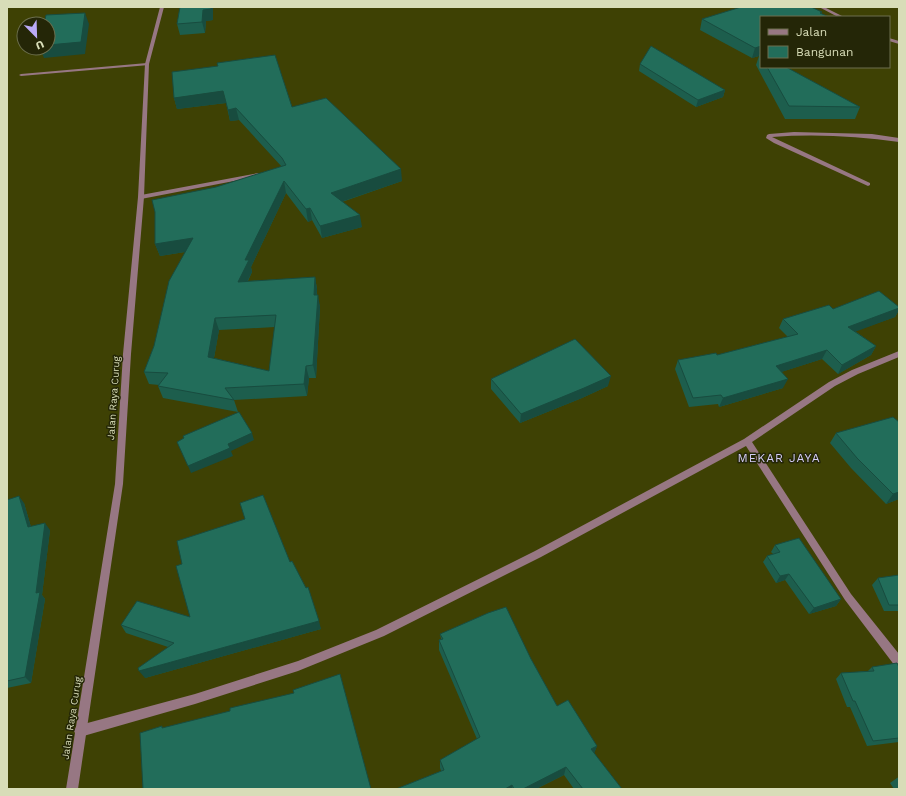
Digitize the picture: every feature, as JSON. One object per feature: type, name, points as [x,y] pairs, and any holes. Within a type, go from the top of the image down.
[{"type":"street","name":"Jalan Raya Curug","points":[[72,789],[119,484],[127,354],[141,197],[147,64],[162,7]]},
{"type":"street","points":[[821,7],[840,16]]},
{"type":"street","points":[[890,40],[899,44]]},
{"type":"street","points":[[21,75],[147,64]]},
{"type":"street","points":[[868,184],[776,142],[769,138],[769,136],[794,134],[872,136],[899,140]]},
{"type":"street","points":[[141,197],[268,173]]},
{"type":"street","points":[[80,731],[210,695],[298,666],[380,633],[538,554],[747,441],[832,384],[855,372],[899,354]]},
{"type":"street","points":[[747,441],[848,597],[899,662]]},
{"type":"building","points":[[180,7],[211,7],[211,9],[203,10],[202,22],[177,24]]},
{"type":"building","points":[[741,7],[811,7],[827,16],[760,16],[760,46],[755,48],[702,19]]},
{"type":"building","points":[[85,13],[81,42],[56,44],[56,16],[46,15]]},
{"type":"building","points":[[651,46],[725,90],[698,100],[640,64]]},
{"type":"building","points":[[275,55],[292,107],[326,98],[401,169],[331,193],[360,215],[320,226],[310,208],[306,209],[284,181],[245,260],[249,260],[238,282],[315,277],[314,295],[318,295],[313,365],[306,366],[304,384],[225,388],[234,400],[158,386],[168,373],[144,372],[154,346],[169,281],[193,238],[155,244],[155,212],[152,200],[216,187],[286,165],[282,158],[236,108],[228,110],[223,91],[174,98],[172,72],[218,66],[217,63]],"holes":[[[276,315],[269,371],[208,357],[215,318]]]},
{"type":"building","points":[[768,68],[788,68],[860,107],[789,106]]},
{"type":"building","points":[[879,291],[899,308],[848,327],[876,346],[842,365],[827,350],[776,366],[788,379],[723,398],[721,395],[693,398],[678,360],[716,353],[717,355],[798,334],[783,319],[829,305],[833,309]]},
{"type":"building","points":[[575,339],[611,376],[521,414],[491,379]]},
{"type":"building","points":[[239,412],[252,433],[228,444],[230,448],[188,466],[177,442],[184,438],[183,436]]},
{"type":"building","points":[[893,417],[899,422],[899,492],[893,494],[857,458],[836,433]]},
{"type":"building","points":[[263,495],[290,562],[292,561],[306,588],[308,587],[319,621],[139,671],[138,668],[174,643],[121,625],[137,601],[190,617],[176,566],[182,564],[177,541],[245,519],[240,503]]},
{"type":"building","points":[[19,496],[28,527],[45,523],[36,593],[40,592],[25,677],[7,681],[7,500]]},
{"type":"building","points":[[799,538],[841,599],[814,608],[789,574],[780,576],[767,556],[780,552],[775,545]]},
{"type":"building","points":[[899,575],[899,605],[889,605],[878,578]]},
{"type":"building","points":[[506,607],[531,659],[557,706],[568,700],[597,746],[591,749],[622,789],[583,789],[566,767],[523,789],[514,789],[512,785],[505,789],[396,789],[444,770],[440,760],[480,737],[439,640],[443,639],[440,634],[488,613]]},
{"type":"building","points":[[897,663],[899,667],[899,738],[873,741],[841,673],[874,671],[872,667]]},
{"type":"building","points":[[340,674],[371,789],[143,789],[140,733],[162,726],[162,728],[230,711],[230,708],[294,693],[293,690]]},
{"type":"district","name":"MEKAR JAYA","points":[[779,458]]}]
